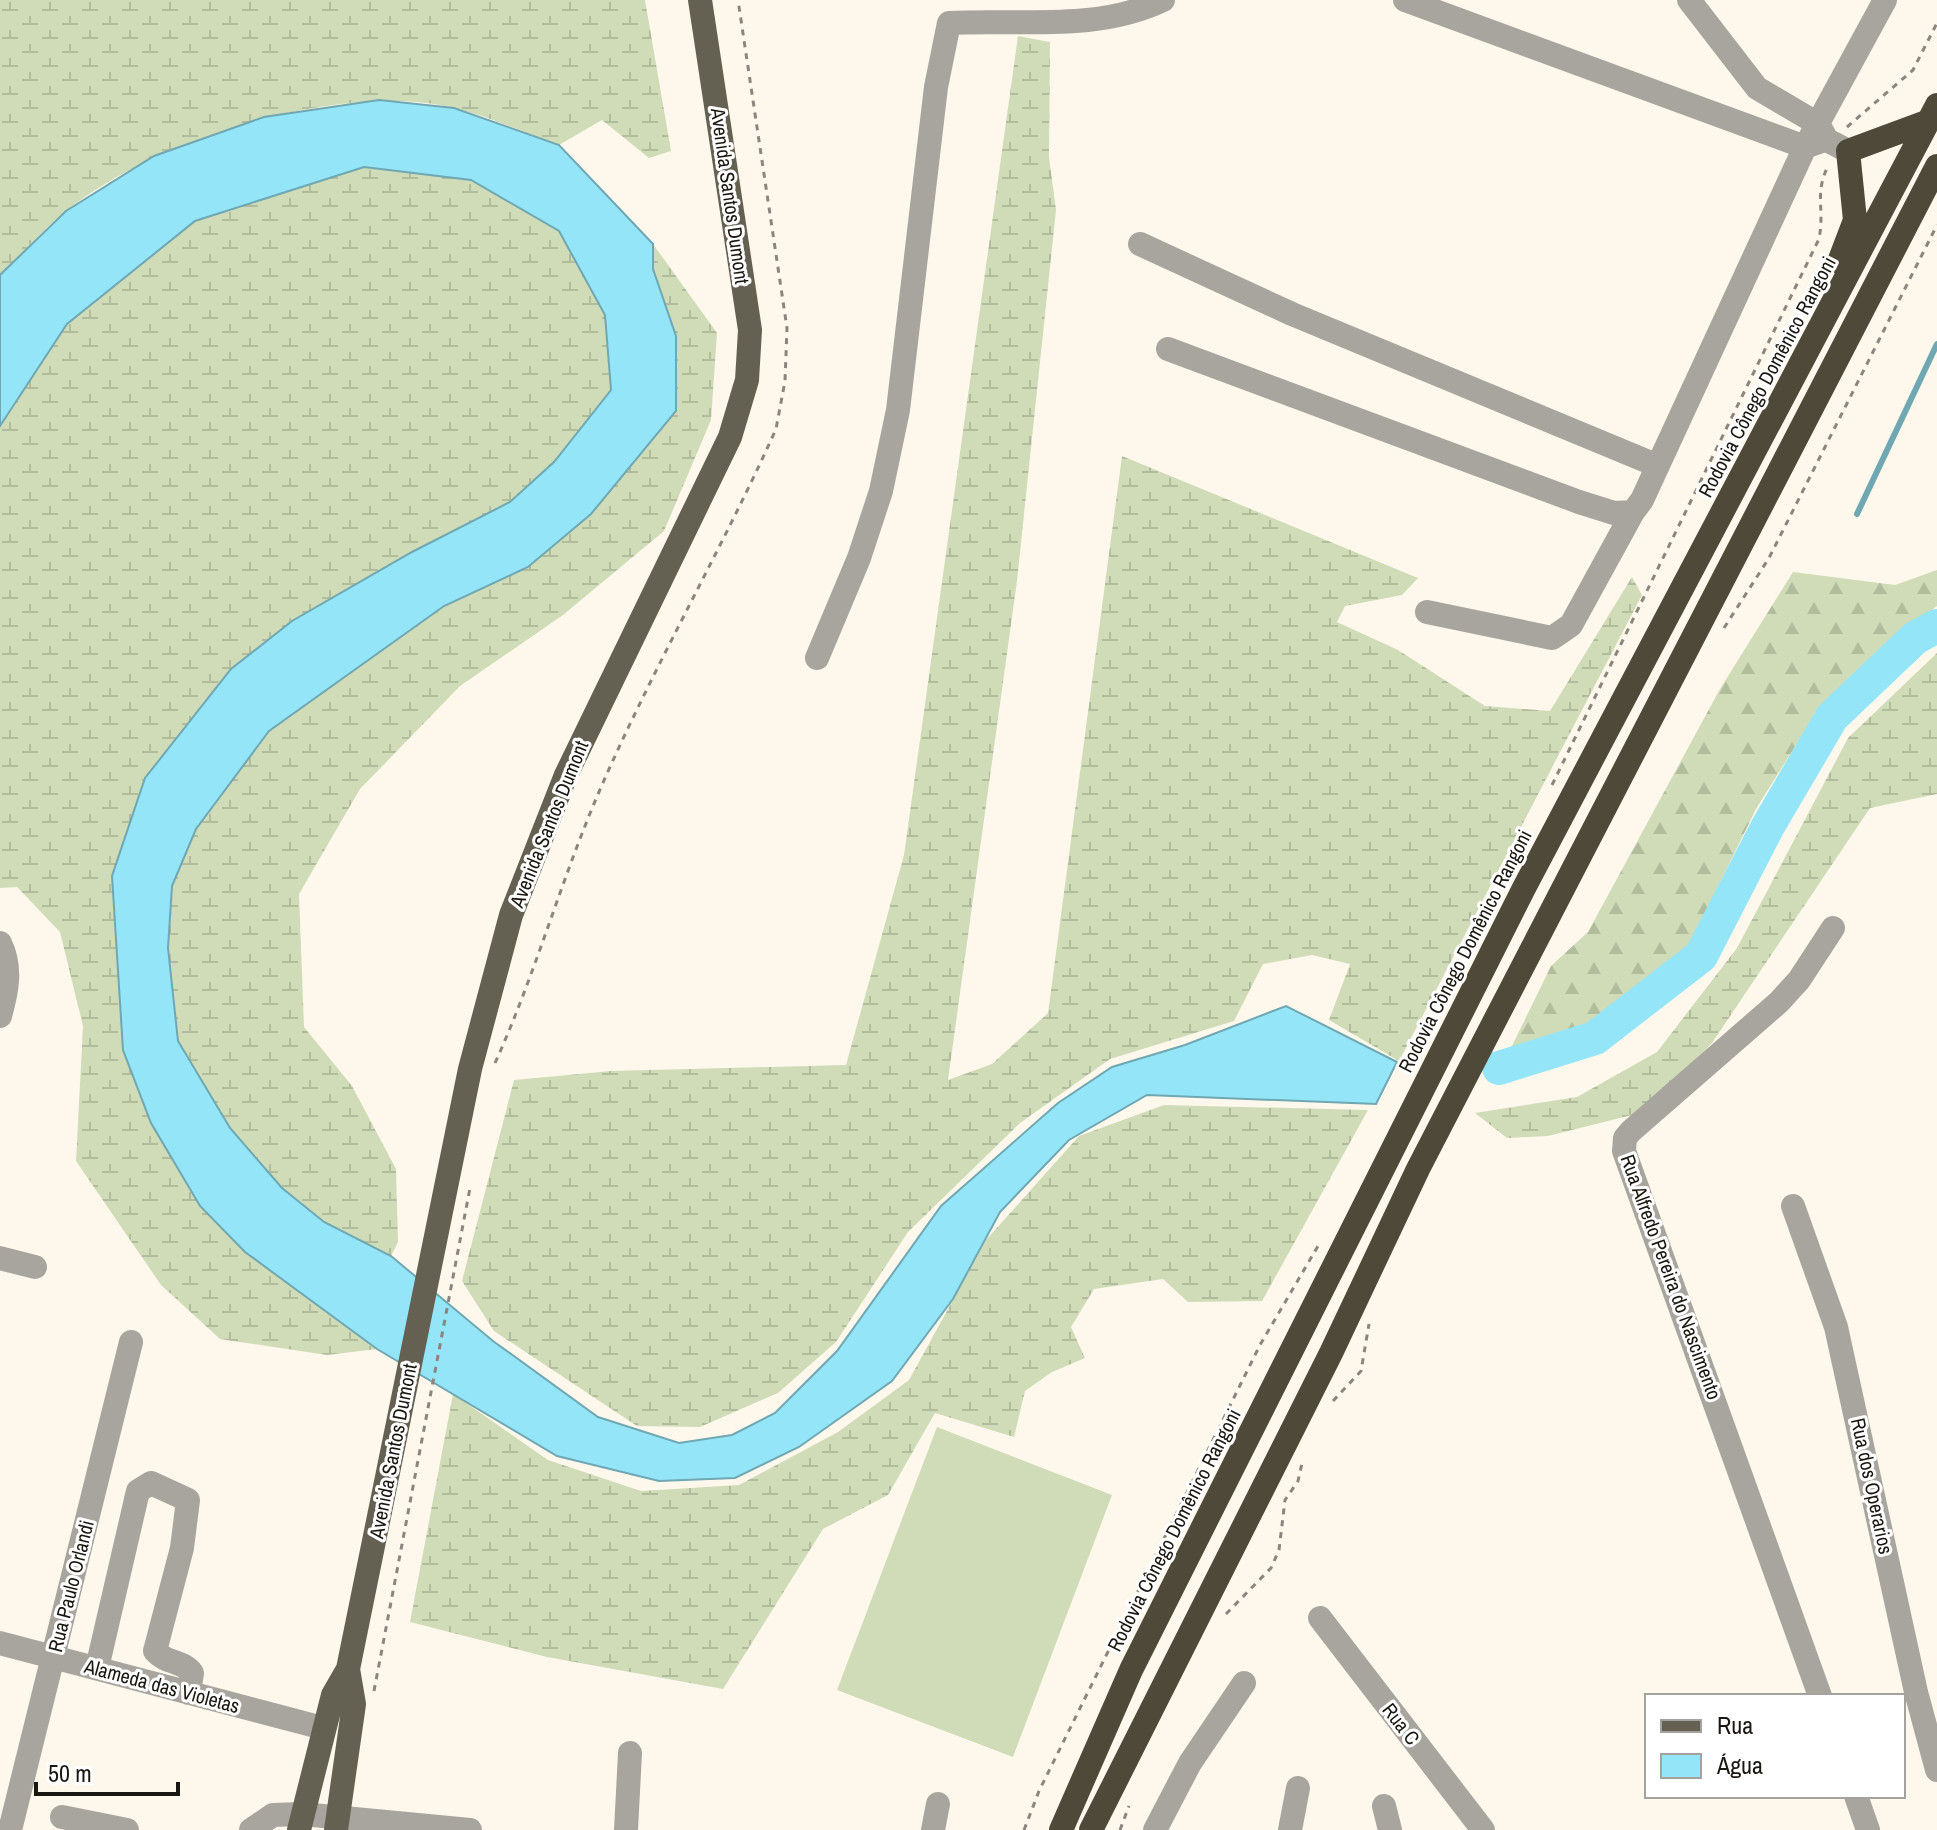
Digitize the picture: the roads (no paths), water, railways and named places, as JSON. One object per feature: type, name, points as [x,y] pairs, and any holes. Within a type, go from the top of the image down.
[{"type":"highway","points":[[1777,410],[1778,385],[1838,264],[1855,220],[1827,141],[1933,113]]},
{"type":"highway","name":"Rodovia Cônego Domênico Rangoni","points":[[1061,1830],[1131,1670],[1524,888],[1933,113]]},
{"type":"highway","points":[[1091,1830],[1331,1353],[1418,1169],[1937,166]]},
{"type":"main road","name":"Avenida Santos Dumont","points":[[300,1822],[333,1695],[348,1669],[470,1069],[511,915],[566,775],[730,437],[747,380],[750,330],[700,0]]},
{"type":"main road","name":"Avenida Santos Dumont","points":[[336,1824],[354,1704],[348,1669]]},
{"type":"street","points":[[817,658],[859,558],[890,451],[898,410],[936,87],[949,11],[1089,21],[1118,16],[1163,0]]},
{"type":"street","points":[[1405,0],[1827,141]]},
{"type":"street","points":[[1689,0],[1757,88],[1827,141]]},
{"type":"street","points":[[1427,612],[1552,638],[1571,625],[1827,141],[1885,0]]},
{"type":"street","points":[[1140,244],[1292,314],[1656,465]]},
{"type":"street","points":[[1168,349],[1579,502],[1614,513],[1633,512]]},
{"type":"street","name":"Rua Alfredo Pereira do Nascimento","points":[[1819,1694],[1624,1151],[1625,1138],[1631,1131],[1779,1002],[1799,980],[1833,928]]},
{"type":"street","points":[[0,1016],[8,989],[1,945]]},
{"type":"street","name":"Rua dos Operarios","points":[[1793,1206],[1836,1327],[1916,1692],[1937,1770]]},
{"type":"street","points":[[0,1258],[35,1267]]},
{"type":"street","name":"Rua Paulo Orlandi","points":[[10,1830],[131,1342]]},
{"type":"street","points":[[97,1668],[138,1491],[151,1483],[182,1495],[189,1509],[155,1651],[162,1659],[188,1666],[192,1673],[189,1693]]},
{"type":"street","name":"Rua C","points":[[1320,1618],[1483,1830]]},
{"type":"street","name":"Alameda das Violetas","points":[[0,1643],[323,1728]]},
{"type":"street","points":[[1155,1830],[1190,1763],[1244,1683]]},
{"type":"street","points":[[626,1830],[630,1753]]},
{"type":"street","points":[[1290,1830],[1298,1788]]},
{"type":"street","points":[[1857,1798],[1868,1830]]},
{"type":"street","points":[[933,1830],[938,1804]]},
{"type":"street","points":[[251,1830],[273,1815],[300,1822],[470,1830]]},
{"type":"street","points":[[62,1817],[127,1830]]},
{"type":"water","points":[[379,100],[454,108],[559,145],[653,244],[653,269],[676,336],[676,411],[591,514],[528,567],[444,606],[269,731],[196,829],[172,886],[168,948],[178,1041],[230,1128],[282,1188],[324,1222],[391,1256],[493,1341],[598,1417],[679,1443],[732,1435],[775,1413],[837,1351],[941,1206],[1058,1103],[1112,1067],[1185,1045],[1286,1006],[1397,1062],[1376,1104],[1147,1095],[1069,1140],[1000,1212],[953,1299],[892,1381],[799,1447],[735,1478],[659,1481],[557,1456],[377,1349],[245,1252],[200,1206],[151,1123],[123,1050],[112,876],[145,778],[231,669],[292,621],[412,552],[510,502],[554,462],[611,390],[605,315],[559,231],[471,180],[364,167],[195,221],[67,324],[0,426],[0,275],[66,211],[154,156],[264,117]]},
{"type":"waterway","points":[[1857,514],[1937,344]]},
{"type":"waterway","points":[[1499,1068],[1595,1038],[1701,956],[1768,826],[1832,717],[1915,638],[1937,626]]}]
